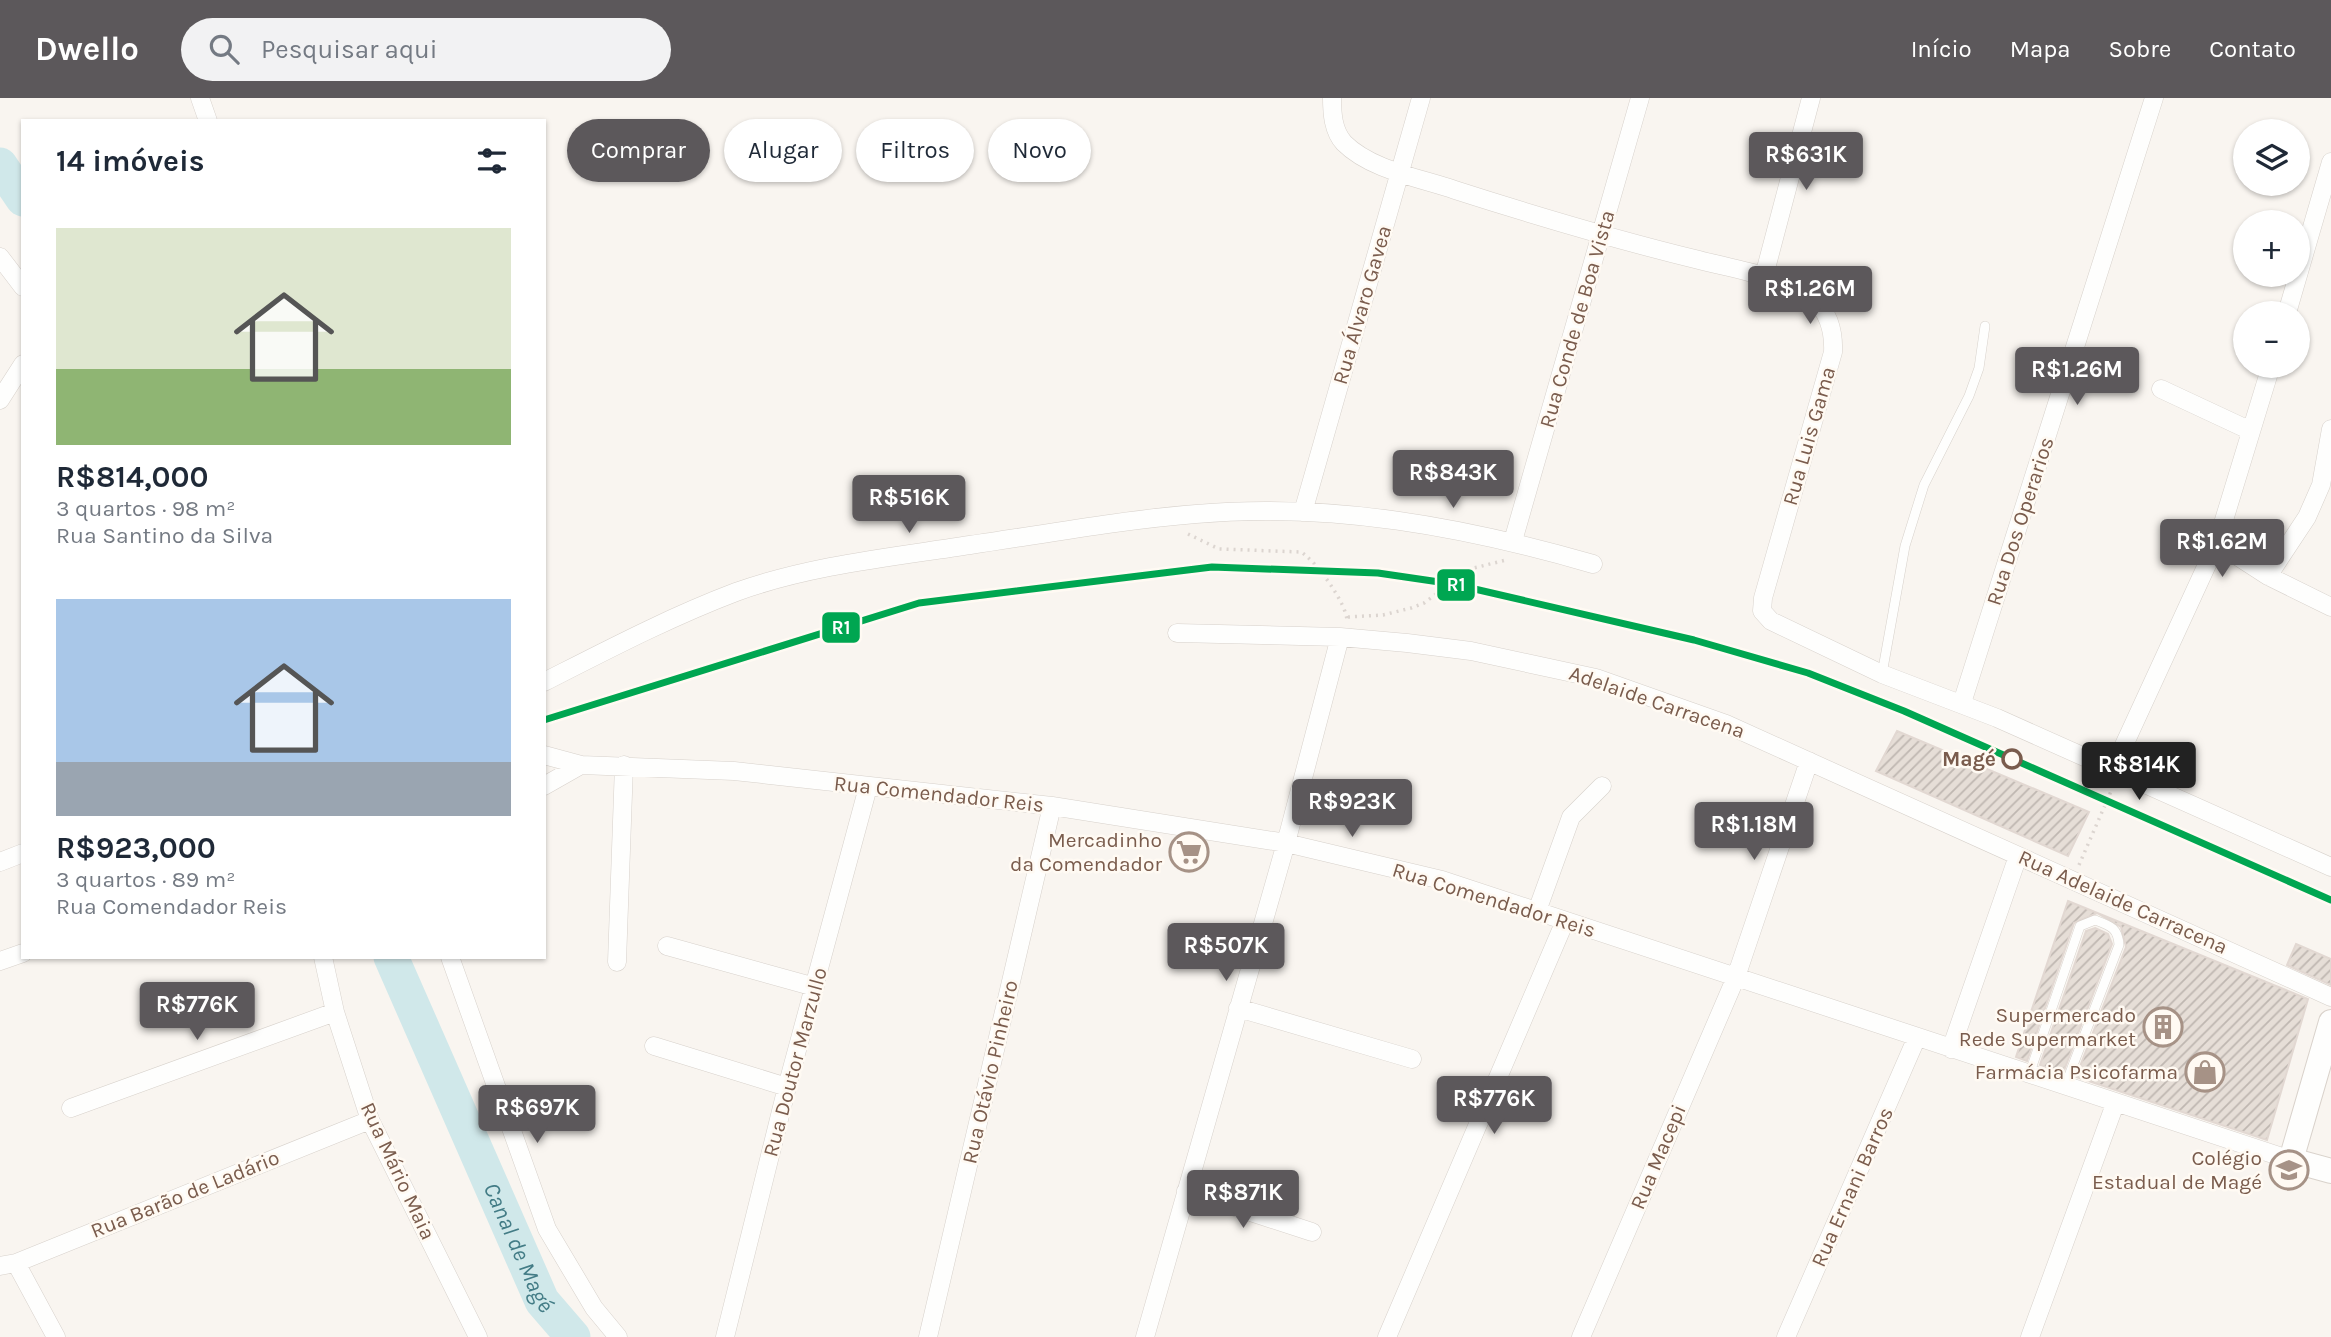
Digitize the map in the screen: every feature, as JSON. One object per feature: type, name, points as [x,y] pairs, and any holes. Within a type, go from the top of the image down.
[{"type":"main road","points":[[2331,1023],[2291,1160],[2331,1171]]},
{"type":"street","points":[[200,98],[207,119]]},
{"type":"street","name":"Rua Luis Gama","points":[[1332,98],[1334,124],[1341,140],[1358,155],[1400,172],[1601,236],[1764,276],[1810,295],[1826,316],[1834,333],[1833,352],[1763,598],[1762,611],[1783,629],[1882,674],[1997,718],[2114,775],[2331,867]]},
{"type":"street","name":"Rua Álvaro Gavea","points":[[1303,512],[1421,98]]},
{"type":"street","name":"Rua Conde de Boa Vista","points":[[1513,541],[1640,98]]},
{"type":"street","points":[[1764,276],[1811,98]]},
{"type":"street","name":"Rua Dos Operarios","points":[[1962,703],[2154,98]]},
{"type":"street","points":[[2290,301],[2331,162]]},
{"type":"street","points":[[0,257],[21,285]]},
{"type":"street","points":[[0,400],[21,368]]},
{"type":"street","points":[[2114,775],[2217,544],[2267,378]]},
{"type":"street","points":[[2161,388],[2251,432]]},
{"type":"street","points":[[2268,576],[2307,517],[2321,485],[2331,429]]},
{"type":"street","points":[[546,680],[667,621],[738,591],[835,566],[1161,518],[1220,512],[1303,512],[1420,523],[1513,541],[1593,564]]},
{"type":"street","points":[[2217,544],[2268,576],[2331,607]]},
{"type":"street","name":"Adelaide Carracena","points":[[1177,633],[1340,637],[1471,651],[1596,677],[1726,724],[1914,810]]},
{"type":"street","points":[[1145,1337],[1286,843],[1340,637]]},
{"type":"street","name":"Rua Comendador Reis","points":[[546,756],[581,765],[734,771],[1052,806],[1286,843],[1442,880],[2291,1160]]},
{"type":"street","name":"Rua Macepi","points":[[1581,1337],[1736,976],[1809,761]]},
{"type":"street","points":[[546,785],[581,765]]},
{"type":"street","points":[[617,961],[624,765]]},
{"type":"street","points":[[1537,911],[1571,817],[1602,786]]},
{"type":"street","name":"Rua Doutor Marzullo","points":[[725,1337],[787,1087],[868,787]]},
{"type":"street","name":"Rua Otávio Pinheiro","points":[[928,1337],[1052,806]]},
{"type":"street","name":"Rua Adelaide Carracena","points":[[1914,810],[2331,997]]},
{"type":"street","points":[[0,862],[21,854]]},
{"type":"street","points":[[1951,1049],[2018,856]]},
{"type":"street","points":[[1387,1337],[1565,921]]},
{"type":"street","points":[[667,946],[815,987]]},
{"type":"street","points":[[0,961],[21,954]]},
{"type":"street","name":"Rua Mário Maia","points":[[323,959],[335,1012],[370,1120],[478,1337]]},
{"type":"street","points":[[451,959],[547,1229],[594,1308],[618,1337]]},
{"type":"street","points":[[1238,1009],[1412,1059]]},
{"type":"street","points":[[71,1108],[335,1012]]},
{"type":"street","name":"Rua Ernani Barros","points":[[1786,1337],[1917,1037]]},
{"type":"street","points":[[654,1046],[787,1087]]},
{"type":"street","points":[[2030,1337],[2115,1104]]},
{"type":"street","name":"Rua Barão de Ladário","points":[[8,1264],[370,1120]]},
{"type":"street","points":[[1186,1191],[1312,1232]]},
{"type":"street","points":[[8,1264],[56,1337]]},
{"type":"lane","points":[[1882,674],[1905,545],[1924,485],[1969,396],[1979,368],[1985,326]]},
{"type":"lane","points":[[2029,1075],[2080,926],[2095,920],[2113,927],[2118,933],[2119,945],[2064,1087]]},
{"type":"path","points":[[1161,518],[1168,527],[1219,549],[1301,552],[1328,582],[1348,617]]},
{"type":"path","points":[[1348,617],[1383,615],[1424,603],[1470,569],[1504,562],[1513,541]]},
{"type":"path","points":[[1340,637],[1348,617]]},
{"type":"path","points":[[2075,873],[2114,775]]},
{"type":"building","points":[[1897,731],[2089,812],[2068,856],[1876,771]]},
{"type":"building","name":"Supermercado Rede Supermarket","points":[[2068,901],[2308,999],[2267,1140],[2076,1077],[2126,947],[2121,927],[2097,913],[2074,923],[2027,1061],[2016,1057]]},
{"type":"building","points":[[2095,928],[2108,934],[2112,944],[2063,1073],[2040,1065],[2086,931]]},
{"type":"building","points":[[2296,944],[2331,959],[2331,985],[2287,965]]},
{"type":"waterway","name":"Canal de Magé","points":[[0,165],[21,196]]},
{"type":"waterway","name":"Canal de Magé","points":[[392,959],[542,1301],[573,1337]]},
{"type":"transit line","name":"R1","points":[[546,719],[919,603],[1212,567],[1378,573],[1453,584],[1694,640],[1808,673],[1904,711],[2331,900]]},
{"type":"place","name":"Magé","points":[[2012,759]]},
{"type":"place","name":"Mercadinho da Comendador","points":[[1189,852]]},
{"type":"place","name":"Supermercado Rede Supermarket","points":[[2163,1027]]},
{"type":"place","name":"Farmácia Psicofarma","points":[[2205,1072]]},
{"type":"place","name":"Colégio Estadual de Magé","points":[[2289,1170]]}]
